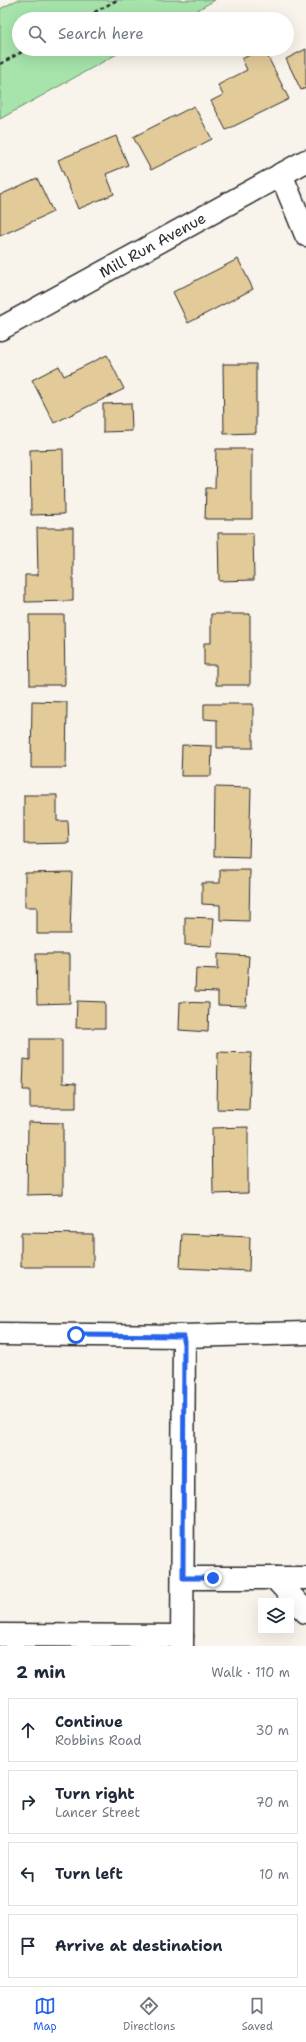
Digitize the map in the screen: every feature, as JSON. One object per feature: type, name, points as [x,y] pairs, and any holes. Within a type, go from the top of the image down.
[{"type":"street","name":"Mill Run Avenue","points":[[0,329],[306,161]]},
{"type":"street","points":[[281,174],[306,235]]},
{"type":"street","points":[[0,1334],[184,1336],[306,1333]]},
{"type":"street","points":[[0,1635],[95,1641],[182,1641],[184,1336]]},
{"type":"street","points":[[183,1578],[306,1578]]},
{"type":"street","points":[[275,1578],[306,1612]]},
{"type":"path","points":[[95,12],[117,0]]},
{"type":"path","points":[[0,64],[14,56]]},
{"type":"green space","points":[[17,0],[215,0],[194,12],[12,12],[12,56],[113,56],[0,119],[0,9]]},
{"type":"building","points":[[306,49],[306,88],[301,90],[286,59]]},
{"type":"building","points":[[248,56],[268,56],[289,99],[226,130],[211,101],[223,95],[218,85],[247,70],[242,59]]},
{"type":"building","points":[[194,106],[212,139],[151,170],[133,137]]},
{"type":"building","points":[[116,136],[128,165],[106,174],[114,194],[78,209],[58,160]]},
{"type":"building","points":[[37,178],[53,212],[0,236],[0,195]]},
{"type":"building","points":[[238,259],[253,289],[188,323],[173,292]]},
{"type":"building","points":[[107,355],[124,389],[54,423],[32,380],[59,366],[64,376]]},
{"type":"building","points":[[223,364],[256,364],[256,433],[224,434]]},
{"type":"building","points":[[131,403],[132,431],[103,432],[103,404]]},
{"type":"building","points":[[63,449],[64,514],[31,515],[30,450]]},
{"type":"building","points":[[216,449],[252,449],[252,519],[205,519],[206,488],[215,488]]},
{"type":"building","points":[[37,528],[73,528],[73,601],[25,602],[25,575],[38,575]]},
{"type":"building","points":[[218,533],[253,533],[254,580],[219,581]]},
{"type":"building","points":[[211,614],[250,614],[250,685],[216,685],[216,665],[204,665],[204,643],[211,643]]},
{"type":"building","points":[[29,615],[64,615],[65,685],[30,685]]},
{"type":"building","points":[[32,701],[67,702],[66,768],[31,768]]},
{"type":"building","points":[[204,704],[253,704],[253,748],[217,748],[217,720],[204,719]]},
{"type":"building","points":[[182,745],[212,746],[211,776],[181,776]]},
{"type":"building","points":[[215,787],[251,788],[249,857],[214,856]]},
{"type":"building","points":[[24,795],[57,795],[57,821],[68,821],[69,843],[24,844]]},
{"type":"building","points":[[220,870],[250,870],[249,921],[220,920],[220,905],[202,904],[202,883],[220,883]]},
{"type":"building","points":[[72,872],[70,934],[37,934],[37,907],[25,907],[25,873]]},
{"type":"building","points":[[185,917],[214,918],[212,946],[185,945]]},
{"type":"building","points":[[36,954],[70,954],[70,1003],[37,1004]]},
{"type":"building","points":[[218,954],[249,956],[246,1006],[218,1005],[218,992],[195,991],[196,968],[218,969]]},
{"type":"building","points":[[77,1001],[105,1002],[105,1028],[76,1028]]},
{"type":"building","points":[[180,1002],[209,1003],[208,1032],[179,1030]]},
{"type":"building","points":[[30,1039],[62,1039],[62,1083],[76,1084],[76,1108],[30,1108],[30,1090],[23,1090],[24,1059],[30,1060]]},
{"type":"building","points":[[218,1052],[251,1053],[249,1110],[217,1109]]},
{"type":"building","points":[[28,1122],[63,1123],[63,1194],[27,1195]]},
{"type":"building","points":[[248,1127],[248,1193],[213,1194],[212,1128]]},
{"type":"building","points":[[21,1233],[93,1234],[93,1267],[21,1267]]},
{"type":"building","points":[[182,1234],[250,1237],[249,1271],[180,1268]]},
{"type":"route","points":[[76,1335],[184,1336],[183,1578],[213,1578]]}]
